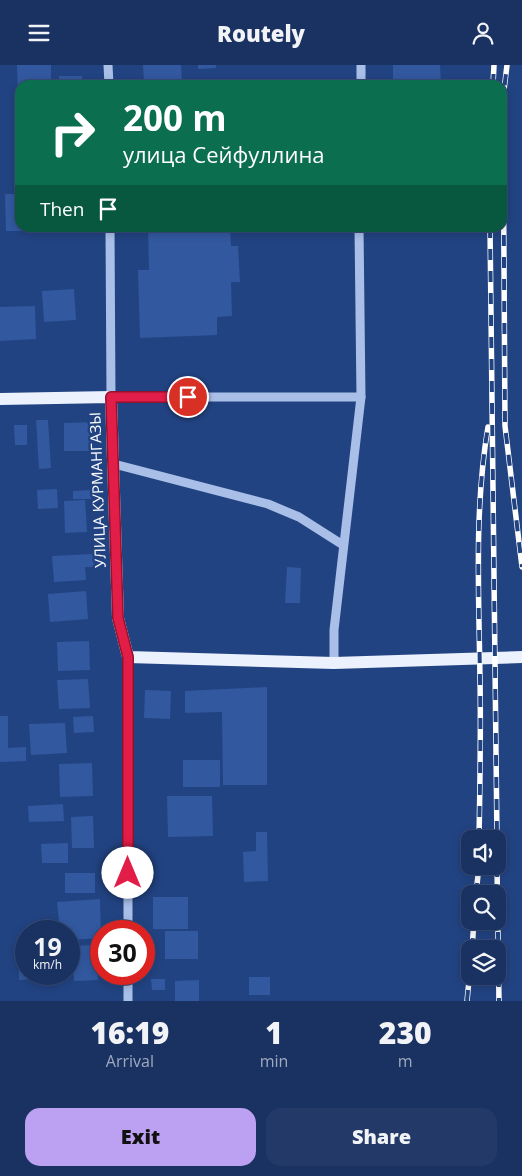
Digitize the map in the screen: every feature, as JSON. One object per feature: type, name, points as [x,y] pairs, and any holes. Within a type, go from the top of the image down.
[{"type":"main road","points":[[0,399],[111,397]]},
{"type":"main road","name":"УЛИЦА КУРМАНГАЗЫ","points":[[111,397],[118,618],[128,657]]},
{"type":"main road","points":[[128,657],[334,663],[522,657]]},
{"type":"street","points":[[108,65],[109,80]]},
{"type":"street","points":[[361,65],[361,80]]},
{"type":"street","name":"УЛИЦА КУРМАНГАЗЫ","points":[[110,232],[111,397]]},
{"type":"street","points":[[334,663],[334,630],[361,397],[359,232]]},
{"type":"street","points":[[111,397],[361,397]]},
{"type":"street","points":[[114,464],[268,504],[299,517],[343,545]]},
{"type":"street","name":"УЛИЦА КУРМАНГАЗЫ","points":[[128,657],[128,920]]},
{"type":"street","points":[[128,985],[128,1001]]},
{"type":"building","points":[[17,65],[51,65],[51,80],[17,80]]},
{"type":"building","points":[[143,65],[181,65],[182,80],[144,80]]},
{"type":"building","points":[[198,65],[216,65],[216,68],[198,69]]},
{"type":"building","points":[[393,65],[440,65],[441,80],[393,80]]},
{"type":"building","points":[[59,76],[82,76],[82,80],[59,80]]},
{"type":"building","points":[[5,194],[15,194],[15,231],[6,231]]},
{"type":"building","points":[[148,232],[230,232],[231,246],[238,246],[240,282],[231,282],[232,316],[217,317],[217,335],[140,338],[138,270],[149,270]]},
{"type":"building","points":[[74,289],[76,320],[44,322],[42,291]]},
{"type":"building","points":[[35,306],[36,339],[0,341],[0,307]]},
{"type":"building","points":[[36,420],[48,420],[51,468],[39,469]]},
{"type":"building","points":[[92,422],[92,451],[64,451],[64,423]]},
{"type":"building","points":[[14,425],[27,425],[27,445],[15,445]]},
{"type":"building","points":[[57,489],[58,508],[38,509],[37,490]]},
{"type":"building","points":[[91,490],[91,499],[73,499],[73,491]]},
{"type":"building","points":[[85,500],[87,532],[65,533],[64,501]]},
{"type":"building","points":[[93,554],[94,567],[85,567],[86,580],[54,582],[52,556]]},
{"type":"building","points":[[287,567],[301,568],[300,603],[285,603]]},
{"type":"building","points":[[86,591],[88,619],[50,622],[48,594]]},
{"type":"building","points":[[89,641],[90,670],[58,671],[57,642]]},
{"type":"building","points":[[88,679],[90,708],[59,709],[57,680]]},
{"type":"building","points":[[267,687],[267,785],[223,785],[222,712],[185,713],[185,691]]},
{"type":"building","points":[[145,690],[171,691],[170,719],[144,718]]},
{"type":"building","points":[[0,716],[8,716],[8,748],[26,747],[26,761],[0,762]]},
{"type":"building","points":[[93,716],[94,732],[74,733],[73,717]]},
{"type":"building","points":[[65,723],[67,753],[31,755],[29,724]]},
{"type":"building","points":[[183,760],[220,760],[220,787],[183,787]]},
{"type":"building","points":[[92,763],[93,796],[60,797],[59,764]]},
{"type":"building","points":[[167,796],[212,796],[213,836],[168,837]]},
{"type":"building","points":[[63,804],[64,821],[29,822],[28,806]]},
{"type":"building","points":[[93,816],[94,848],[72,848],[71,817]]},
{"type":"building","points":[[256,832],[267,832],[268,881],[244,882],[243,852],[256,851]]},
{"type":"building","points":[[68,843],[68,863],[42,863],[41,844]]},
{"type":"building","points":[[65,873],[95,873],[95,893],[65,893]]},
{"type":"building","points":[[153,897],[188,897],[188,929],[155,929],[155,920],[153,920]]},
{"type":"building","points":[[100,899],[101,920],[90,920],[90,939],[80,939],[80,920],[59,920],[57,902]]},
{"type":"building","points":[[165,931],[198,931],[198,959],[165,959]]},
{"type":"building","points":[[90,945],[90,980],[80,981],[80,946]]},
{"type":"building","points":[[249,977],[270,977],[270,995],[249,995]]},
{"type":"building","points":[[155,979],[165,979],[165,990],[152,990],[152,985],[155,985]]},
{"type":"building","points":[[199,980],[199,1001],[175,1001],[175,981]]},
{"type":"railway","points":[[493,80],[494,65]]},
{"type":"railway","points":[[505,80],[507,65]]},
{"type":"railway","points":[[490,232],[497,830]]},
{"type":"railway","points":[[504,232],[505,426],[522,567]]},
{"type":"railway","points":[[479,830],[479,521],[488,427]]},
{"type":"railway","points":[[477,885],[478,875]]},
{"type":"railway","points":[[497,875],[499,1001]]},
{"type":"railway","points":[[473,930],[473,940]]},
{"type":"railway","points":[[467,1001],[469,985]]},
{"type":"route","points":[[128,873],[128,657],[118,618],[114,541],[114,464],[111,397],[188,397]]}]
